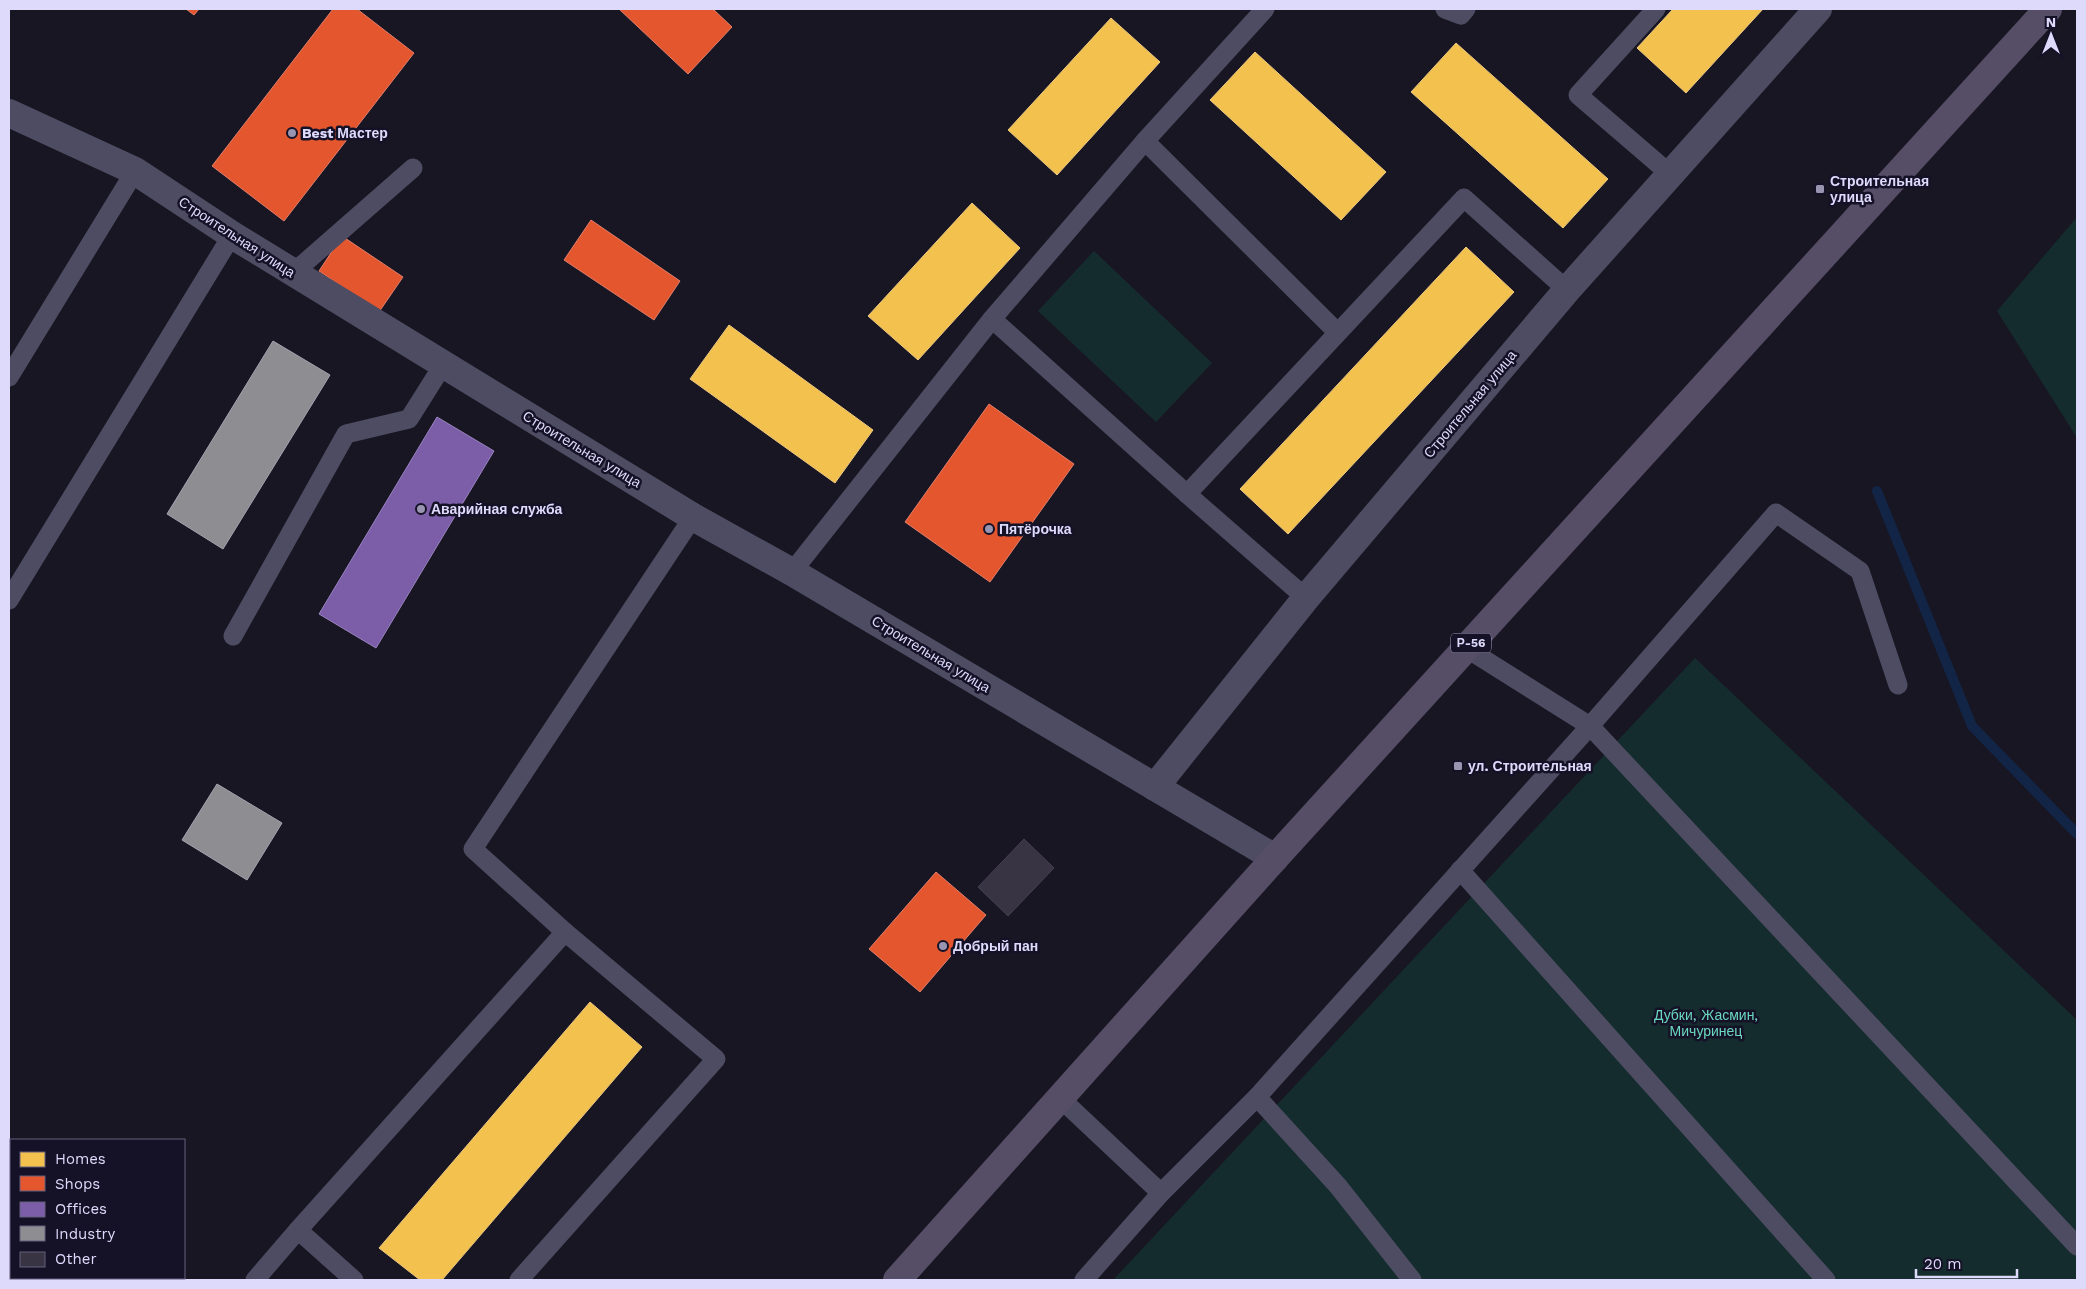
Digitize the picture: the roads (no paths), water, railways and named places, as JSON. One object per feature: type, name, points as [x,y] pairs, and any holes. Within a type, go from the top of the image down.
[{"type":"main road","name":"Р-56","points":[[897,1280],[1275,858],[2048,9]]},
{"type":"street","name":"Строительная улица","points":[[1155,786],[1306,598],[1567,290],[1818,9]]},
{"type":"street","name":"Строительная улица","points":[[9,113],[135,171],[293,273],[693,517],[792,572],[1275,858]]},
{"type":"lane","points":[[792,572],[992,319],[1145,140],[1265,9]]},
{"type":"lane","points":[[1445,9],[1461,15],[1466,9]]},
{"type":"lane","points":[[1656,9],[1578,95],[1670,174]]},
{"type":"lane","points":[[1145,140],[1337,332]]},
{"type":"lane","points":[[293,273],[413,168]]},
{"type":"lane","points":[[9,377],[135,171]]},
{"type":"lane","points":[[1187,494],[1464,198],[1567,290]]},
{"type":"lane","points":[[9,600],[232,235]]},
{"type":"lane","points":[[992,319],[1306,598]]},
{"type":"lane","points":[[234,636],[346,434],[409,419],[444,366]]},
{"type":"lane","points":[[1084,1280],[1161,1193],[1258,1097],[1590,726],[1776,513],[1860,571],[1898,685]]},
{"type":"lane","points":[[519,1280],[716,1059],[564,932],[473,849],[693,517]]},
{"type":"lane","points":[[1466,648],[1590,726],[2077,1246]]},
{"type":"lane","points":[[1460,870],[1826,1280]]},
{"type":"lane","points":[[255,1280],[564,932]]},
{"type":"lane","points":[[1258,1097],[1338,1186],[1412,1280]]},
{"type":"lane","points":[[1060,1098],[1161,1193]]},
{"type":"lane","points":[[298,1230],[354,1280]]},
{"type":"waterway","points":[[1877,491],[1972,726],[2077,834]]},
{"type":"place","name":"Best Мастер","points":[[292,133]]},
{"type":"place","name":"Строительная улица","points":[[1820,189]]},
{"type":"place","name":"Аварийная служба","points":[[421,509]]},
{"type":"place","name":"Пятёрочка","points":[[989,529]]},
{"type":"place","name":"ул. Строительная","points":[[1458,766]]},
{"type":"place","name":"Добрый пан","points":[[943,946]]},
{"type":"park label","name":"Дубки, Жасмин, Мичуринец","points":[[1706,1024]]}]
